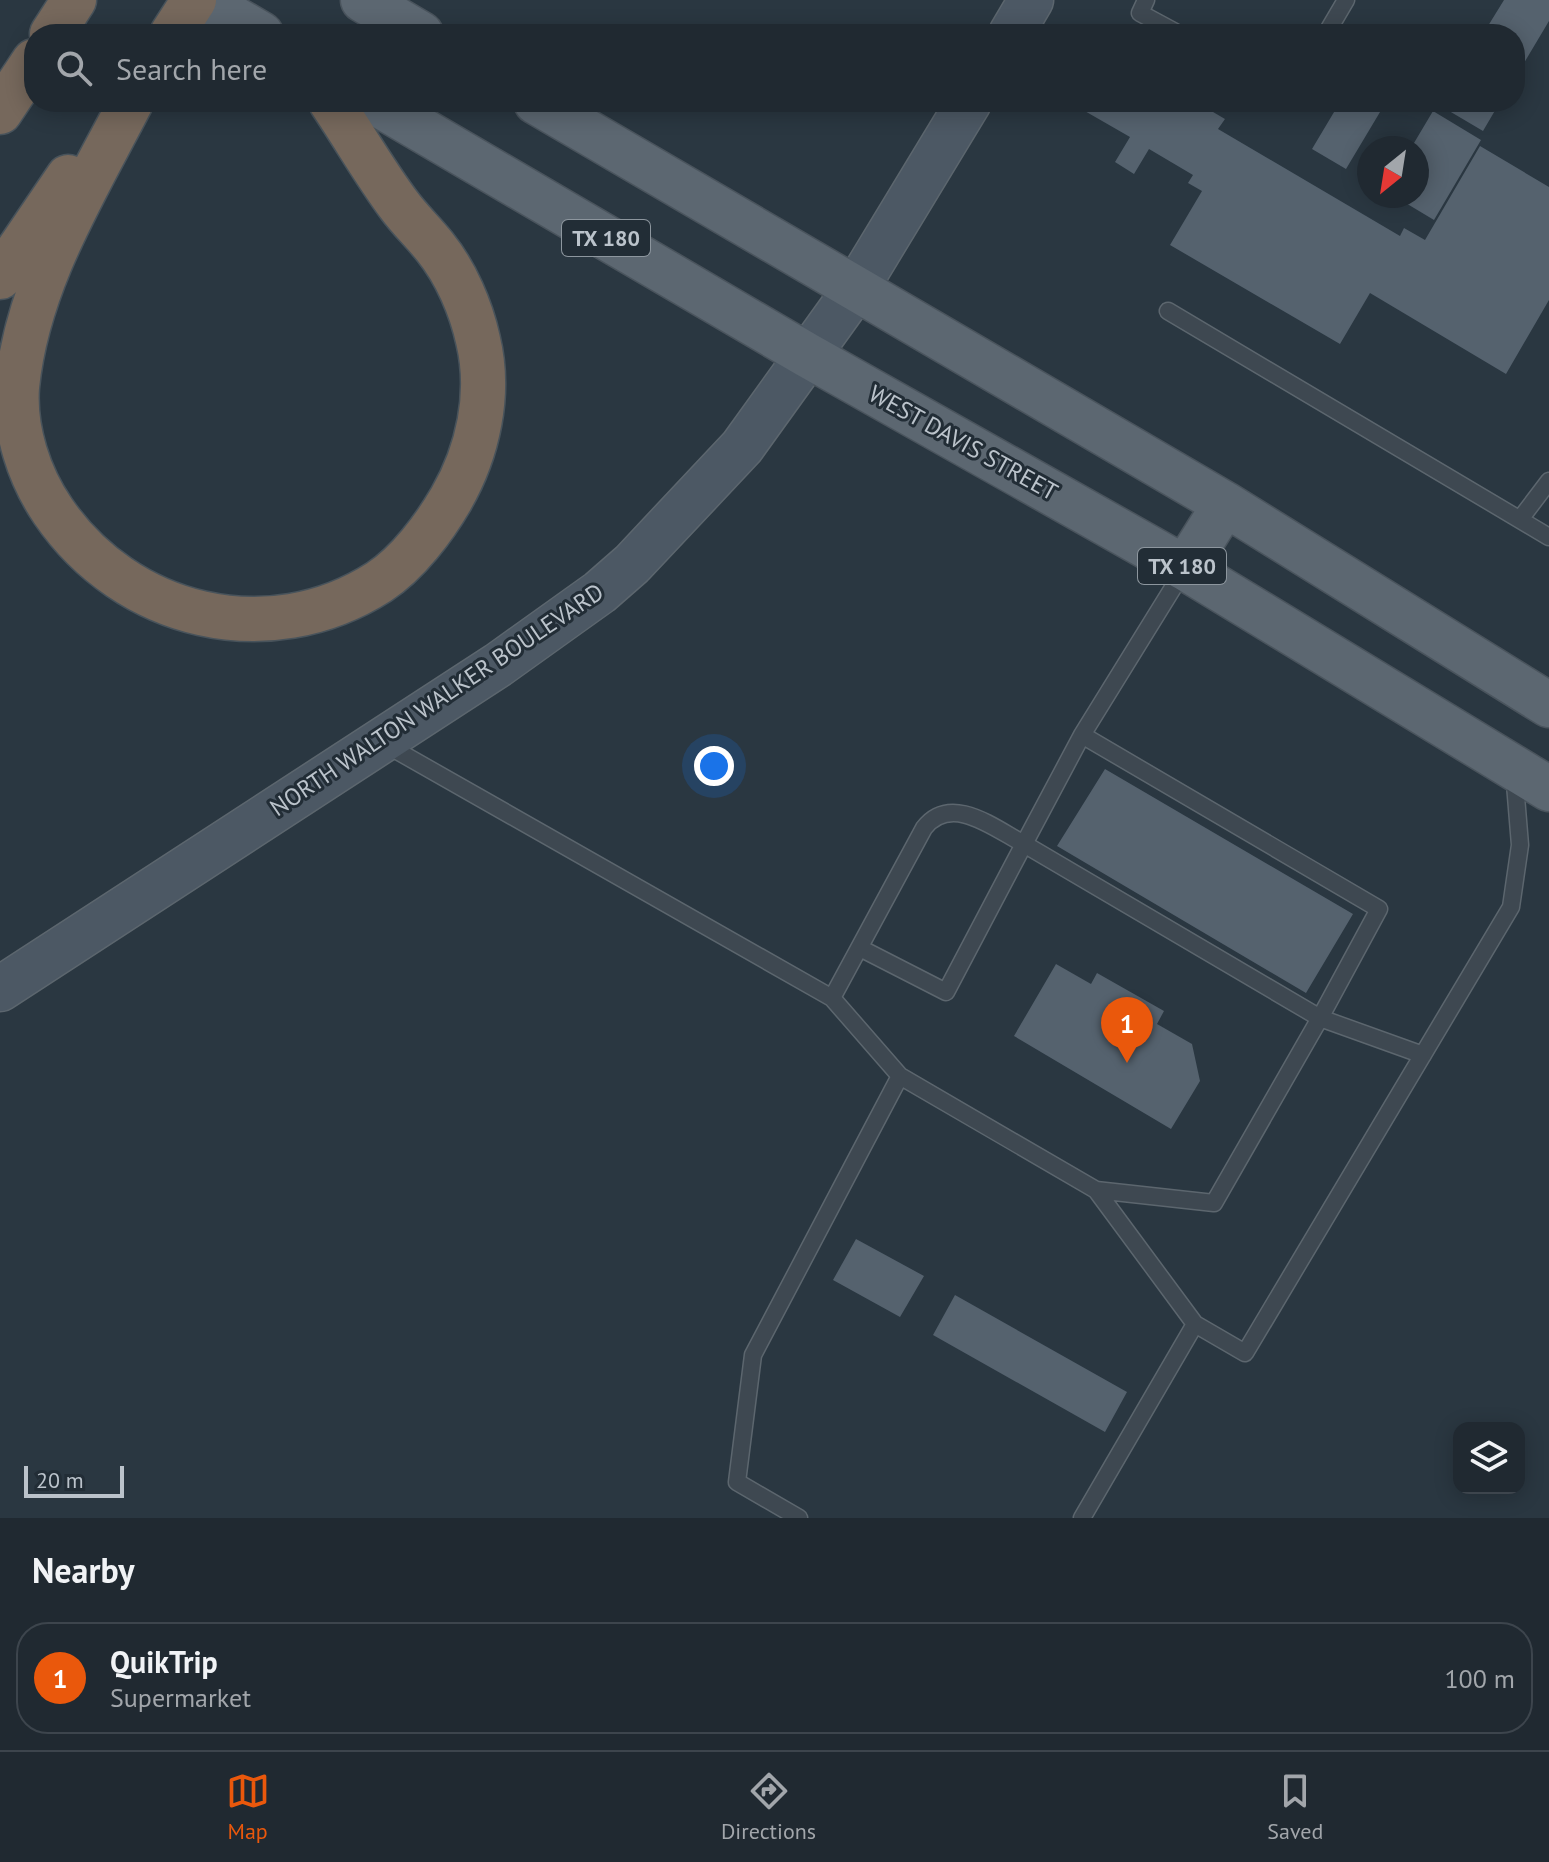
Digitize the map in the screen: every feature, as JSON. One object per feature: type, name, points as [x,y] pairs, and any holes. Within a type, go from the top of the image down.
[{"type":"highway","points":[[58,24],[74,0]]},
{"type":"highway","points":[[178,24],[194,0]]},
{"type":"highway","points":[[0,112],[24,76]]},
{"type":"highway","points":[[0,277],[50,201],[117,112]]},
{"type":"highway","points":[[126,112],[44,276],[24,338],[17,392],[21,442],[40,492],[69,534],[105,570],[148,596],[197,613],[248,620],[299,615],[343,601],[382,580],[414,550],[442,514],[465,475],[478,435],[484,385],[479,341],[464,295],[438,250],[399,205],[338,112]]},
{"type":"main road","points":[[202,0],[244,24]]},
{"type":"main road","points":[[363,0],[404,24]]},
{"type":"main road","points":[[1017,24],[1031,0]]},
{"type":"main road","name":"WEST DAVIS STREET","points":[[391,112],[807,355],[1185,568],[1531,778]]},
{"type":"main road","points":[[553,112],[1225,504],[1549,705]]},
{"type":"main road","name":"NORTH WALTON WALKER BOULEVARD","points":[[0,989],[498,665],[600,592],[632,564],[742,447],[855,290],[963,112]]},
{"type":"main road","points":[[1185,568],[1225,504]]},
{"type":"lane","points":[[1146,0],[1140,13],[1160,24]]},
{"type":"lane","points":[[1332,24],[1346,0]]},
{"type":"lane","points":[[1168,311],[1549,537]]},
{"type":"lane","points":[[1521,518],[1549,481]]},
{"type":"lane","points":[[860,948],[946,992],[1082,735],[1185,568]]},
{"type":"lane","points":[[1082,735],[1379,909],[1214,1203],[1096,1190]]},
{"type":"lane","points":[[381,742],[832,998],[900,1076],[1096,1190],[1195,1324],[1245,1353],[1511,907],[1531,778]]},
{"type":"lane","points":[[832,998],[924,828],[932,817],[955,812],[969,815],[1024,844],[1320,1018],[1423,1055]]},
{"type":"lane","points":[[799,1518],[737,1482],[753,1355],[900,1076]]},
{"type":"lane","points":[[1082,1518],[1195,1324]]},
{"type":"building","points":[[1504,0],[1549,0],[1549,21],[1525,61],[1525,24],[1489,24]]},
{"type":"building","points":[[1086,112],[1213,112],[1225,119],[1218,129],[1400,236],[1404,228],[1425,240],[1480,146],[1549,187],[1549,300],[1506,374],[1370,293],[1340,344],[1170,245],[1202,191],[1188,183],[1193,175],[1149,149],[1134,174],[1115,162],[1130,137]]},
{"type":"building","points":[[1334,112],[1380,112],[1366,136],[1357,136],[1357,151],[1346,169],[1312,149]]},
{"type":"building","points":[[1432,112],[1481,140],[1434,220],[1414,208],[1429,208],[1429,136],[1418,136]]},
{"type":"building","points":[[1451,112],[1494,112],[1483,131]]},
{"type":"building","points":[[1105,769],[1353,914],[1306,993],[1057,846]]},
{"type":"building","points":[[1056,964],[1091,984],[1097,973],[1164,1011],[1157,1024],[1192,1044],[1200,1081],[1171,1129],[1014,1036]]},
{"type":"building","points":[[856,1239],[924,1276],[900,1317],[833,1280]]},
{"type":"building","points":[[955,1295],[1127,1392],[1105,1432],[933,1335]]},
{"type":"place","name":"QuikTrip","points":[[1127,1063]]}]
